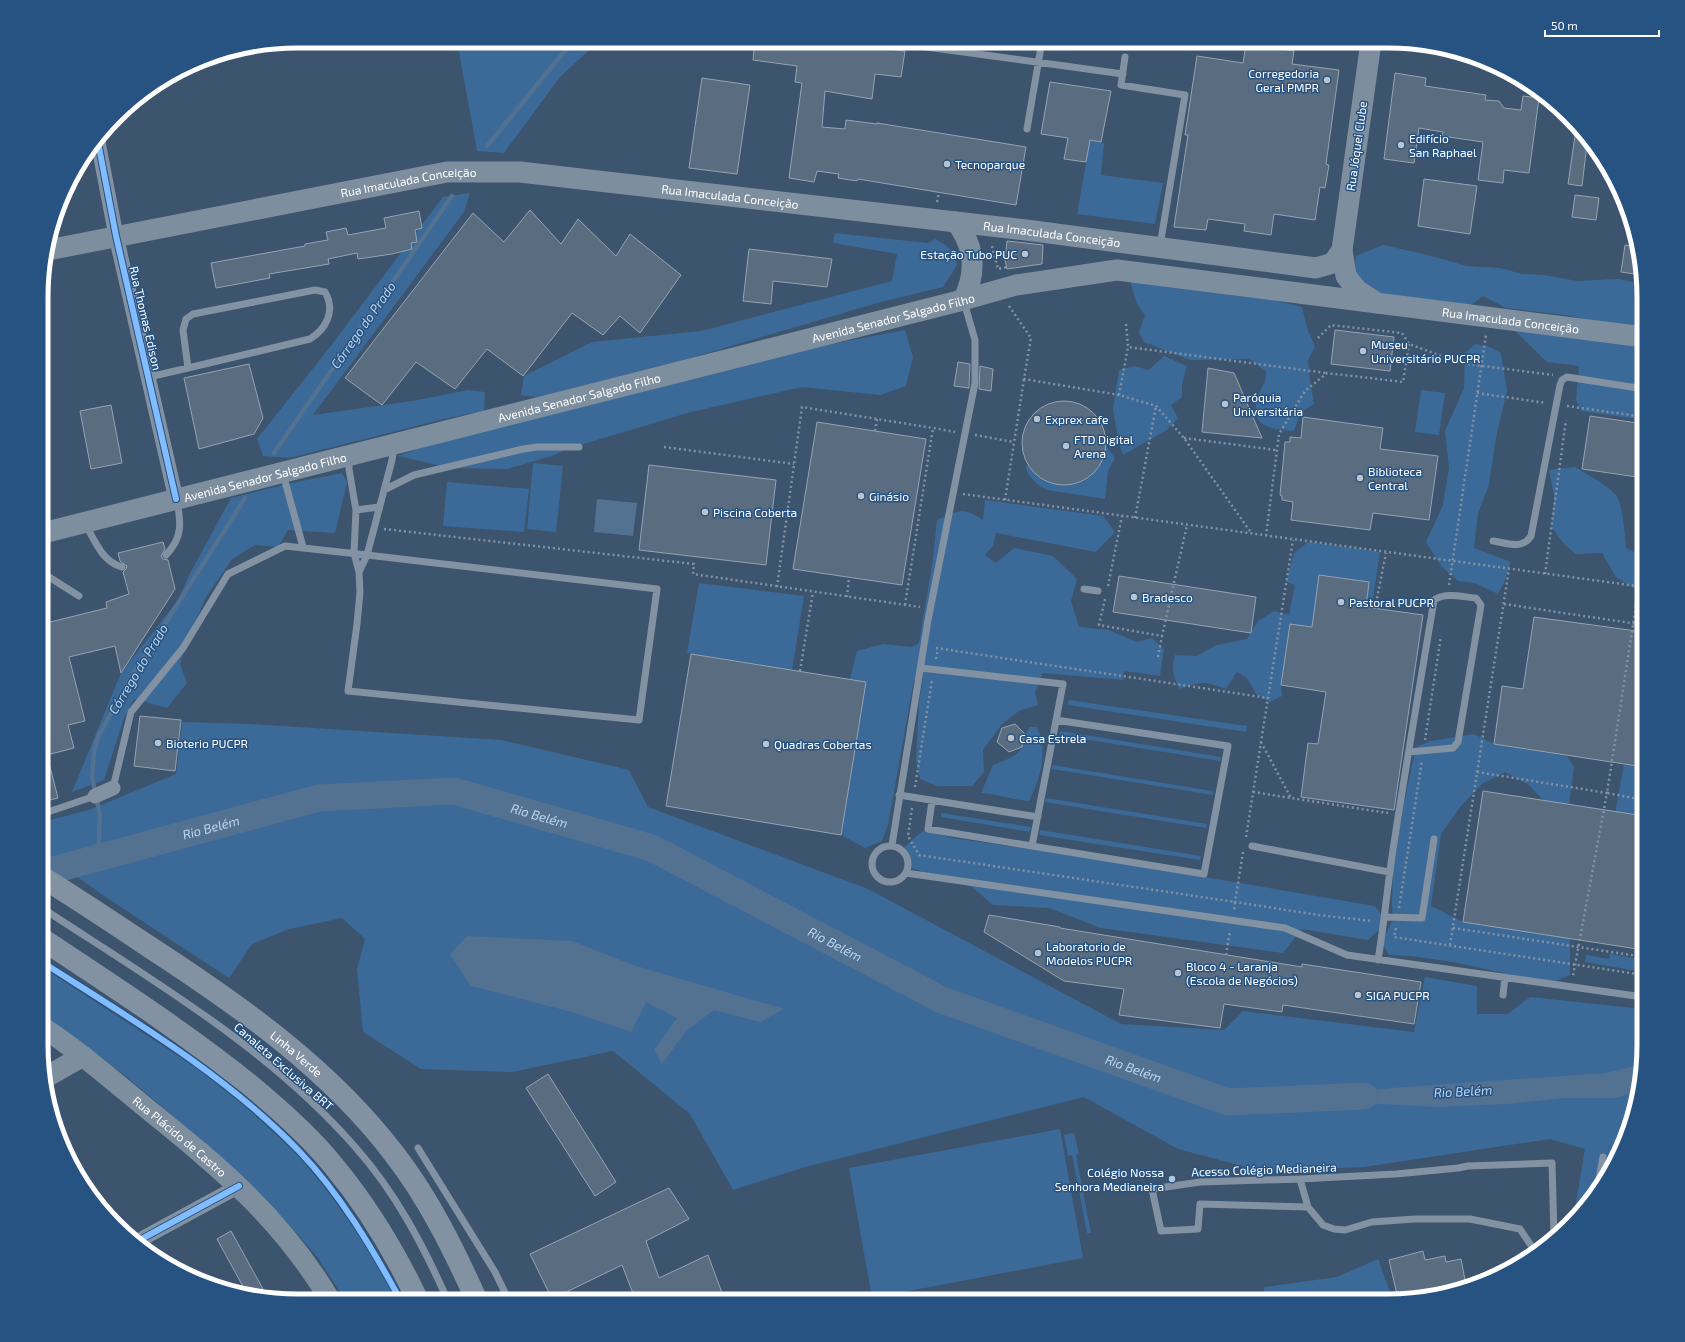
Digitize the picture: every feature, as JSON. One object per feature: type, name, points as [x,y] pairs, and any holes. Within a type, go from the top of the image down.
[{"type":"highway","name":"Linha Verde","points":[[48,881],[225,997],[283,1043],[340,1094],[371,1126],[395,1154],[416,1184],[451,1246],[474,1294]]},
{"type":"highway","points":[[48,943],[141,1004],[205,1050],[259,1093],[303,1133],[332,1164],[359,1199],[390,1248],[415,1294]]},
{"type":"main road","name":"Rua Jóquei Clube","points":[[1342,250],[1370,48]]},
{"type":"main road","name":"Rua Imaculada Conceição","points":[[53,249],[447,172],[520,172],[956,222],[1316,268],[1333,263],[1342,250]]},
{"type":"main road","points":[[956,222],[967,239],[972,258],[972,280],[964,300]]},
{"type":"main road","name":"Rua Imaculada Conceição","points":[[1342,250],[1346,276],[1357,290],[1377,303]]},
{"type":"main road","name":"Rua Imaculada Conceição","points":[[1117,270],[1637,335]]},
{"type":"main road","name":"Avenida Senador Salgado Filho","points":[[48,532],[176,498],[964,300],[1016,285],[1117,270]]},
{"type":"main road","name":"Rua Plácido de Castro","points":[[48,1031],[83,1056],[208,1158],[239,1186],[288,1238],[326,1294]]},
{"type":"main road","points":[[50,1075],[83,1056]]},
{"type":"street","name":"Rua Thomas Edison","points":[[99,146],[116,236],[176,498]]},
{"type":"street","points":[[94,796],[114,788]]},
{"type":"street","points":[[141,1239],[239,1186]]},
{"type":"lane","points":[[934,48],[1123,74]]},
{"type":"lane","points":[[1027,129],[1041,48]]},
{"type":"lane","points":[[1125,57],[1121,85],[1185,95],[1160,247]]},
{"type":"lane","points":[[148,377],[188,368],[310,339],[320,332],[328,321],[329,299],[325,292],[315,290],[193,314],[186,319],[183,330],[188,368]]},
{"type":"lane","points":[[892,846],[930,609],[975,383],[975,340],[964,300]]},
{"type":"lane","points":[[1493,540],[1521,545],[1527,542],[1531,536],[1556,404],[1562,380],[1567,377],[1637,388]]},
{"type":"lane","points":[[359,572],[367,554],[392,460],[394,444]]},
{"type":"lane","points":[[384,490],[414,475],[523,449],[537,447],[579,448]]},
{"type":"lane","points":[[114,788],[132,712],[183,648],[228,574],[285,546],[303,547],[354,553],[367,554],[657,589],[639,720],[348,691],[357,624],[359,572],[354,553],[356,510],[349,469],[349,455]]},
{"type":"lane","points":[[283,472],[303,547]]},
{"type":"lane","points":[[166,555],[175,546],[178,535],[180,520],[176,498]]},
{"type":"lane","points":[[356,510],[379,507]]},
{"type":"lane","points":[[84,522],[105,557],[113,565],[122,567]]},
{"type":"lane","points":[[48,576],[80,596]]},
{"type":"lane","points":[[1084,588],[1098,591]]},
{"type":"lane","points":[[1378,960],[1398,814],[1408,752],[1434,600],[1440,596],[1447,595],[1476,598],[1481,605],[1458,742],[1453,748],[1408,752]]},
{"type":"lane","points":[[920,668],[1063,684],[1032,846]]},
{"type":"lane","points":[[932,801],[928,829],[1204,874],[1228,746],[1056,720]]},
{"type":"lane","points":[[899,795],[1038,816]]},
{"type":"lane","points":[[48,812],[94,796]]},
{"type":"lane","points":[[1384,920],[1398,917],[1419,918],[1423,915],[1434,839]]},
{"type":"lane","points":[[892,846],[900,849],[906,856],[908,865],[906,873],[897,880],[887,882],[877,876],[872,867],[874,856],[881,848],[892,846]]},
{"type":"lane","points":[[1248,846],[1389,872]]},
{"type":"lane","points":[[906,873],[1285,928],[1347,955],[1637,996]]},
{"type":"lane","name":"Canaleta Exclusiva BRT","points":[[48,912],[181,999],[236,1038],[269,1064],[332,1122],[357,1148],[400,1209],[425,1252],[445,1294]]},
{"type":"lane","points":[[1503,995],[1505,977]]},
{"type":"lane","points":[[418,1148],[495,1272],[506,1294]]},
{"type":"lane","points":[[1600,1175],[1604,1157]]},
{"type":"lane","name":"Acesso Colégio Medianeira","points":[[1308,1207],[1200,1204],[1198,1229],[1161,1231],[1152,1189],[1200,1182],[1396,1174],[1468,1166],[1552,1164],[1554,1230]]},
{"type":"lane","points":[[1300,1179],[1308,1207],[1323,1225],[1334,1229],[1345,1230],[1372,1222],[1415,1219],[1470,1220],[1520,1229],[1533,1248]]},
{"type":"path","points":[[992,246],[998,269],[1007,267]]},
{"type":"path","points":[[1005,500],[1031,338],[1007,304]]},
{"type":"path","points":[[1447,595],[1489,317]]},
{"type":"path","points":[[1119,395],[1128,347],[1126,324]]},
{"type":"path","points":[[1318,338],[1331,325],[1402,334],[1409,344],[1460,363],[1567,377]]},
{"type":"path","points":[[1128,347],[1403,382],[1409,344]]},
{"type":"path","points":[[1266,536],[1279,434],[1305,391],[1327,373]]},
{"type":"path","points":[[1024,379],[1119,395],[1156,406],[1184,438],[1252,534]]},
{"type":"path","points":[[1477,393],[1637,416]]},
{"type":"path","points":[[1135,518],[1156,406]]},
{"type":"path","points":[[1545,574],[1568,406]]},
{"type":"path","points":[[777,587],[802,407],[1014,442]]},
{"type":"path","points":[[875,432],[877,419]]},
{"type":"path","points":[[905,605],[933,428]]},
{"type":"path","points":[[1184,438],[1276,450]]},
{"type":"path","points":[[664,447],[794,464]]},
{"type":"path","points":[[953,493],[1452,562],[1637,586]]},
{"type":"path","points":[[915,507],[920,508]]},
{"type":"path","points":[[1108,586],[1122,516]]},
{"type":"path","points":[[1158,657],[1187,525]]},
{"type":"path","points":[[374,528],[694,564],[693,574],[930,609]]},
{"type":"path","points":[[1246,838],[1293,540]]},
{"type":"path","points":[[1375,608],[1386,553]]},
{"type":"path","points":[[1450,945],[1510,569]]},
{"type":"path","points":[[847,597],[849,577]]},
{"type":"path","points":[[800,671],[813,592]]},
{"type":"path","points":[[1106,594],[1099,625],[1162,636]]},
{"type":"path","points":[[1571,986],[1607,793],[1637,601]]},
{"type":"path","points":[[1504,604],[1637,624]]},
{"type":"path","points":[[1441,634],[1394,937],[1637,974]]},
{"type":"path","points":[[924,647],[1268,698]]},
{"type":"path","points":[[938,649],[913,797],[908,836],[919,855],[1318,915],[1384,920]]},
{"type":"path","points":[[1261,742],[1291,798]]},
{"type":"path","points":[[1477,772],[1637,799]]},
{"type":"path","points":[[1253,792],[1413,816]]},
{"type":"path","points":[[1235,902],[1248,846]]},
{"type":"path","points":[[1453,928],[1637,956]]},
{"type":"shaded area","points":[[458,48],[591,48],[560,77],[504,153],[477,151]]},
{"type":"shaded area","points":[[1090,140],[1104,143],[1101,175],[1163,183],[1155,224],[1077,214]]},
{"type":"shaded area","points":[[470,193],[464,212],[313,415],[412,401],[468,390],[485,392],[484,411],[444,419],[289,458],[263,456],[257,439],[330,347],[443,197]]},
{"type":"shaded area","points":[[835,233],[928,243],[935,239],[950,249],[954,255],[957,265],[943,287],[877,303],[684,360],[537,397],[521,395],[524,376],[592,342],[701,331],[892,281],[897,254],[833,243]]},
{"type":"shaded area","points":[[1383,245],[1424,254],[1467,266],[1500,268],[1522,274],[1544,275],[1577,281],[1619,279],[1636,283],[1637,330],[1565,315],[1506,308],[1483,296],[1470,306],[1374,292],[1353,273],[1356,256]]},
{"type":"shaded area","points":[[1130,281],[1189,287],[1232,295],[1273,300],[1302,307],[1307,328],[1315,347],[1308,360],[1314,404],[1300,413],[1294,431],[1269,427],[1264,425],[1257,417],[1256,402],[1265,382],[1266,371],[1249,359],[1190,360],[1144,342],[1139,332],[1145,315],[1137,304]]},
{"type":"shaded area","points":[[1511,327],[1637,341],[1637,419],[1581,411],[1576,400],[1579,366],[1547,362]]},
{"type":"shaded area","points":[[905,330],[913,357],[906,386],[880,395],[802,387],[691,412],[570,448],[552,456],[507,469],[450,468],[398,456],[452,437],[790,352]]},
{"type":"shaded area","points":[[1475,344],[1490,347],[1501,353],[1507,391],[1496,437],[1489,485],[1478,513],[1474,548],[1511,562],[1504,583],[1498,594],[1475,583],[1458,581],[1441,566],[1426,542],[1443,505],[1449,468],[1445,431],[1464,388],[1465,353]]},
{"type":"shaded area","points":[[1164,356],[1187,366],[1182,384],[1182,397],[1171,405],[1178,418],[1167,430],[1123,455],[1118,439],[1113,409],[1119,370],[1134,366],[1149,370]]},
{"type":"shaded area","points":[[1421,390],[1445,393],[1439,435],[1415,432]]},
{"type":"shaded area","points":[[1106,446],[1115,458],[1108,471],[1105,499],[1047,490],[1037,484],[1028,474],[1026,468],[1028,465],[1039,475],[1051,482],[1063,485],[1074,484],[1085,480],[1094,472],[1101,461]]},
{"type":"shaded area","points":[[533,463],[563,466],[556,532],[527,529]]},
{"type":"shaded area","points":[[1575,467],[1606,486],[1618,498],[1623,520],[1626,548],[1637,554],[1637,590],[1616,577],[1602,553],[1576,554],[1564,544],[1552,528],[1554,496],[1549,470]]},
{"type":"shaded area","points":[[342,473],[347,482],[335,533],[288,530],[278,547],[255,545],[232,559],[206,597],[190,633],[180,664],[187,683],[167,708],[134,699],[124,718],[104,780],[72,792],[121,673],[178,600],[189,575],[231,498],[292,483]]},
{"type":"shaded area","points":[[447,482],[529,489],[524,532],[443,526]]},
{"type":"shaded area","points":[[985,500],[1103,516],[1115,532],[1096,552],[996,533],[993,546],[985,555],[996,563],[1014,548],[1053,556],[1077,579],[1071,601],[1079,627],[1109,630],[1136,642],[1152,638],[1164,649],[1160,676],[1124,671],[1123,680],[1043,673],[1035,692],[1038,705],[1019,711],[1002,724],[983,750],[984,772],[972,786],[938,786],[920,779],[916,760],[919,702],[923,677],[914,680],[888,825],[882,841],[865,848],[841,835],[866,682],[850,679],[857,651],[883,644],[912,647],[919,643],[933,559],[937,520],[955,512],[965,511],[983,520]]},
{"type":"shaded area","points":[[1308,542],[1380,552],[1373,598],[1367,597],[1369,582],[1319,575],[1312,627],[1290,624],[1281,685],[1282,696],[1270,702],[1256,694],[1247,678],[1237,672],[1226,689],[1213,684],[1198,683],[1180,689],[1173,672],[1175,655],[1197,656],[1216,645],[1247,639],[1258,621],[1274,611],[1289,615],[1295,585],[1286,582],[1294,553]]},
{"type":"shaded area","points":[[699,583],[804,596],[792,670],[687,653]]},
{"type":"shaded area","points":[[1069,700],[1247,726],[1246,732],[1068,705]]},
{"type":"shaded area","points":[[182,722],[249,724],[502,740],[629,770],[648,807],[868,889],[1121,1024],[1224,1030],[1243,1011],[1414,1032],[1425,977],[1477,986],[1477,1014],[1508,1014],[1530,997],[1637,1008],[1635,1077],[1629,1109],[1618,1140],[1604,1169],[1586,1197],[1575,1209],[1585,1149],[1550,1139],[1364,1167],[1261,1171],[1178,1149],[1084,1097],[805,1167],[733,1190],[690,1114],[613,1051],[512,1072],[421,1069],[363,1032],[357,969],[365,939],[342,918],[289,929],[252,944],[229,978],[107,898],[48,856],[48,820],[89,810],[176,774]]},
{"type":"shaded area","points":[[1030,727],[1037,727],[1041,736],[1043,755],[1040,774],[1029,801],[981,793],[993,765],[1009,759],[1019,751]]},
{"type":"shaded area","points":[[1060,731],[1221,757],[1220,761],[1059,735]]},
{"type":"shaded area","points":[[1474,734],[1494,744],[1567,756],[1574,767],[1569,805],[1548,805],[1529,785],[1505,772],[1482,784],[1461,806],[1441,834],[1431,906],[1463,922],[1570,938],[1570,975],[1551,983],[1453,962],[1411,956],[1389,955],[1382,943],[1393,919],[1393,871],[1404,803],[1416,747],[1431,741]]},
{"type":"shaded area","points":[[1624,764],[1637,766],[1637,823],[1614,819]]},
{"type":"shaded area","points":[[1052,765],[1213,791],[1213,795],[1052,769]]},
{"type":"shaded area","points":[[1046,798],[1207,824],[1206,828],[1045,802]]},
{"type":"shaded area","points":[[941,813],[1031,827],[1030,832],[941,817]]},
{"type":"shaded area","points":[[924,830],[952,838],[1097,859],[1375,906],[1381,914],[1380,929],[1368,940],[1302,929],[1283,953],[1101,928],[1049,908],[993,905],[972,887],[911,868],[904,847]]},
{"type":"shaded area","points":[[1040,830],[1201,856],[1200,860],[1039,835]]},
{"type":"shaded area","points":[[1610,954],[1637,959],[1637,971],[1585,962],[1586,955],[1609,959]]},
{"type":"shaded area","points":[[48,971],[198,1069],[247,1108],[297,1154],[325,1188],[369,1249],[393,1294],[341,1294],[318,1258],[288,1223],[250,1184],[128,1078],[48,1021]]},
{"type":"shaded area","points":[[1060,1129],[1083,1258],[893,1294],[871,1294],[849,1168]]},
{"type":"shaded area","points":[[1074,1133],[1079,1154],[1076,1155],[1091,1233],[1087,1233],[1072,1155],[1068,1156],[1064,1135]]},
{"type":"shaded area","points":[[1378,1259],[1391,1294],[1264,1294],[1264,1287],[1337,1277]]},
{"type":"water","points":[[597,499],[637,503],[633,536],[594,532]]},
{"type":"water","points":[[467,936],[572,941],[633,965],[784,1009],[760,1022],[714,1010],[686,1031],[662,1064],[654,1050],[677,1018],[646,1002],[631,1032],[572,1012],[471,986],[450,954]]},
{"type":"water","points":[[1636,1066],[1632,1093],[1615,1098],[1565,1098],[1506,1104],[1437,1107],[1363,1103],[1315,1096],[1392,1088],[1606,1073]]},
{"type":"building","points":[[754,48],[878,48],[905,51],[901,77],[875,74],[872,99],[825,91],[822,127],[845,129],[846,120],[877,123],[1026,147],[1016,205],[858,179],[857,181],[838,178],[839,174],[817,171],[814,182],[789,178],[802,83],[795,82],[797,66],[753,60]]},
{"type":"building","points":[[1245,48],[1273,48],[1294,51],[1292,64],[1339,70],[1326,164],[1329,165],[1325,188],[1320,187],[1315,220],[1274,214],[1271,235],[1244,231],[1245,224],[1208,219],[1206,230],[1174,227],[1188,135],[1185,135],[1197,56],[1243,63]]},
{"type":"building","points":[[1395,73],[1426,78],[1425,86],[1486,95],[1485,100],[1499,101],[1504,108],[1521,110],[1523,96],[1539,98],[1529,173],[1504,170],[1503,183],[1478,180],[1483,142],[1442,136],[1443,132],[1419,128],[1414,163],[1384,159]]},
{"type":"building","points":[[702,78],[750,85],[737,174],[689,168]]},
{"type":"building","name":"Tecnoparque","points":[[1050,82],[1111,91],[1101,142],[1090,140],[1086,162],[1064,159],[1068,138],[1041,134]]},
{"type":"building","points":[[1575,133],[1587,146],[1582,186],[1568,184]]},
{"type":"building","points":[[1424,179],[1477,186],[1470,234],[1418,226]]},
{"type":"building","points":[[1575,195],[1599,198],[1596,220],[1572,217]]},
{"type":"building","points":[[530,210],[561,244],[578,219],[616,256],[630,234],[681,275],[640,333],[620,316],[603,335],[572,313],[523,376],[487,349],[455,389],[416,362],[382,405],[345,378],[473,213],[504,242]]},
{"type":"building","points":[[419,211],[422,228],[415,230],[417,242],[411,243],[412,249],[392,254],[358,259],[357,253],[328,259],[329,264],[269,274],[270,278],[216,288],[211,263],[305,246],[305,244],[328,240],[326,232],[346,228],[348,235],[386,228],[384,218]]},
{"type":"building","name":"Estação Tubo PUC","points":[[1007,241],[1043,245],[1042,264],[1007,269],[1005,260]]},
{"type":"building","points":[[1625,245],[1631,246],[1636,274],[1621,272]]},
{"type":"building","points":[[749,249],[832,259],[827,287],[773,281],[771,304],[743,301]]},
{"type":"building","name":"Museu Universitário PUCPR","points":[[1335,330],[1394,337],[1390,371],[1331,364]]},
{"type":"building","points":[[958,362],[970,364],[969,388],[954,386]]},
{"type":"building","points":[[249,364],[263,418],[254,434],[199,449],[184,378]]},
{"type":"building","points":[[980,366],[993,369],[991,391],[979,389]]},
{"type":"building","points":[[1208,368],[1234,373],[1262,438],[1202,432]]},
{"type":"building","points":[[1064,401],[1072,402],[1087,408],[1099,420],[1105,435],[1105,451],[1099,466],[1087,478],[1072,484],[1064,485],[1056,484],[1041,478],[1029,466],[1023,451],[1022,443],[1023,435],[1029,420],[1041,408],[1056,402]]},
{"type":"building","points":[[111,405],[122,463],[91,469],[80,411]]},
{"type":"building","points":[[1590,416],[1637,423],[1637,477],[1582,469]]},
{"type":"building","name":"Biblioteca Central","points":[[1303,417],[1383,428],[1380,449],[1438,456],[1429,520],[1373,513],[1370,530],[1291,520],[1293,502],[1282,500],[1282,496],[1280,495],[1285,442],[1290,442],[1290,437],[1301,438]]},
{"type":"building","points":[[817,422],[926,439],[902,585],[793,569]]},
{"type":"building","points":[[649,465],[776,480],[766,565],[639,550]]},
{"type":"building","points":[[163,542],[165,549],[161,556],[163,559],[168,560],[175,589],[121,673],[115,646],[69,657],[85,721],[68,725],[74,748],[48,755],[48,623],[107,608],[106,602],[129,594],[123,572],[127,566],[120,561],[118,553]]},
{"type":"building","points":[[1319,575],[1369,582],[1366,607],[1423,615],[1394,810],[1301,797],[1308,743],[1318,744],[1326,692],[1281,685],[1290,624],[1312,627]]},
{"type":"building","points":[[1119,576],[1256,597],[1251,633],[1113,612]]},
{"type":"building","points":[[1534,617],[1637,631],[1637,766],[1494,744],[1502,686],[1523,689]]},
{"type":"building","name":"Quadras Cobertas","points":[[691,654],[866,682],[841,835],[666,806]]},
{"type":"building","name":"Bioterio PUCPR","points":[[140,716],[181,720],[175,771],[134,766]]},
{"type":"building","name":"Casa Estrela","points":[[1015,724],[1025,734],[1022,747],[1009,752],[997,742],[1002,728]]},
{"type":"building","points":[[48,759],[58,798],[48,800]]},
{"type":"building","points":[[1483,791],[1637,815],[1637,949],[1463,922]]},
{"type":"building","name":"Bloco 4 - Laranja (Escola de Negócios)","points":[[989,915],[1302,967],[1302,964],[1421,982],[1414,1024],[1283,1005],[1282,1012],[1224,1004],[1220,1028],[1119,1015],[1124,989],[1064,981],[984,932]]},
{"type":"building","points":[[548,1074],[616,1182],[595,1196],[526,1088]]},
{"type":"building","points":[[669,1188],[689,1219],[646,1241],[659,1278],[708,1255],[722,1294],[633,1294],[622,1265],[562,1294],[550,1294],[530,1254]]},
{"type":"building","points":[[231,1231],[263,1289],[259,1291],[244,1288],[217,1239]]},
{"type":"building","points":[[1423,1251],[1425,1260],[1445,1256],[1446,1262],[1461,1259],[1465,1282],[1420,1292],[1397,1293],[1389,1260]]},
{"type":"waterway","name":"Córrego do Prado","points":[[487,146],[567,48]]},
{"type":"waterway","name":"Córrego do Prado","points":[[274,453],[452,196]]},
{"type":"waterway","name":"Córrego do Prado","points":[[98,859],[100,815],[92,777],[94,751],[99,735],[133,674],[245,498]]},
{"type":"waterway","name":"Rio Belém","points":[[48,871],[319,798],[454,791],[652,848],[942,1000],[1228,1102],[1364,1096]]},
{"type":"cycle path","points":[[99,146],[116,236],[176,499]]},
{"type":"cycle path","points":[[48,966],[143,1027],[209,1072],[270,1123],[299,1151],[329,1186],[379,1261],[397,1294]]},
{"type":"cycle path","points":[[141,1239],[239,1186]]},
{"type":"place","name":"Corregedoria Geral PMPR","points":[[1327,80]]},
{"type":"place","name":"Edifício San Raphael","points":[[1401,145]]},
{"type":"place","name":"Tecnoparque","points":[[947,164]]},
{"type":"place","name":"Estação Tubo PUC","points":[[1025,254]]},
{"type":"place","name":"Museu Universitário PUCPR","points":[[1363,351]]},
{"type":"place","name":"Paróquia Universitária","points":[[1225,404]]},
{"type":"place","name":"Exprex cafe","points":[[1037,419]]},
{"type":"place","name":"FTD Digital Arena","points":[[1066,446]]},
{"type":"place","name":"Biblioteca Central","points":[[1360,478]]},
{"type":"place","name":"Ginásio","points":[[861,496]]},
{"type":"place","name":"Piscina Coberta","points":[[705,512]]},
{"type":"place","name":"Bradesco","points":[[1134,597]]},
{"type":"place","name":"Pastoral PUCPR","points":[[1341,602]]},
{"type":"place","name":"Casa Estrela","points":[[1011,738]]},
{"type":"place","name":"Bioterio PUCPR","points":[[158,743]]},
{"type":"place","name":"Quadras Cobertas","points":[[766,744]]},
{"type":"place","name":"Laboratorio de Modelos PUCPR","points":[[1038,953]]},
{"type":"place","name":"Bloco 4 - Laranja (Escola de Negócios)","points":[[1178,973]]},
{"type":"place","name":"SIGA PUCPR","points":[[1358,995]]},
{"type":"place","name":"Colégio Nossa Senhora Medianeira","points":[[1172,1179]]}]
